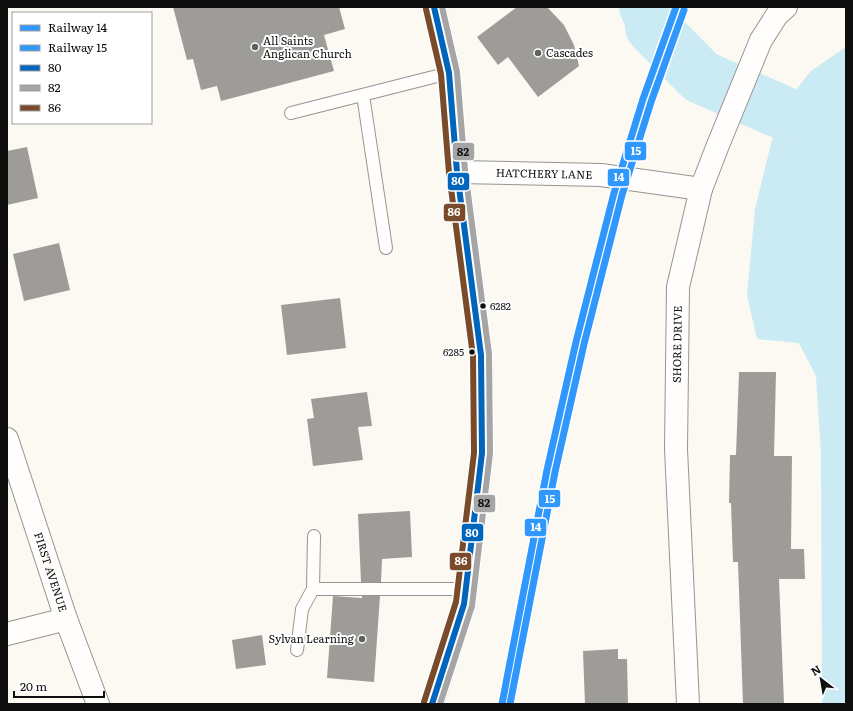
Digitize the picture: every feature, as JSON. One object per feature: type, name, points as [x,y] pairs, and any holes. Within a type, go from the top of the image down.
[{"type":"main road","points":[[432,704],[464,604],[482,453],[481,362],[457,172],[449,73],[434,7]]},
{"type":"street","name":"SHORE DRIVE","points":[[688,704],[676,449],[678,287],[701,189],[761,40],[777,15],[786,7]]},
{"type":"street","name":"HATCHERY LANE","points":[[457,172],[601,175],[701,189]]},
{"type":"street","name":"FIRST AVENUE","points":[[7,439],[66,619],[98,704]]},
{"type":"street","points":[[7,634],[66,619]]},
{"type":"lane","points":[[292,113],[449,73]]},
{"type":"lane","points":[[363,95],[386,248]]},
{"type":"lane","points":[[297,650],[302,609],[313,588],[314,536]]},
{"type":"lane","points":[[313,588],[466,589]]},
{"type":"water","points":[[846,47],[846,704],[822,704],[821,453],[816,376],[799,343],[757,339],[747,295],[755,209],[779,111],[811,71]]},
{"type":"building","name":"All Saints Anglican Church","points":[[173,7],[339,7],[345,29],[324,35],[334,71],[221,101],[217,86],[201,90],[193,59],[187,60]]},
{"type":"building","points":[[517,7],[547,7],[564,25],[574,45],[579,66],[538,97],[508,57],[498,65],[477,37]]},
{"type":"building","points":[[27,147],[38,198],[7,205],[7,151]]},
{"type":"building","points":[[59,243],[70,290],[24,301],[13,254]]},
{"type":"building","points":[[340,298],[346,348],[287,355],[281,305]]},
{"type":"building","points":[[739,372],[776,372],[774,456],[792,456],[791,549],[804,549],[805,579],[779,579],[784,704],[743,704],[738,562],[733,562],[731,503],[729,503],[730,455],[736,455]]},
{"type":"building","points":[[367,392],[372,426],[358,427],[363,460],[313,466],[307,419],[314,418],[311,399]]},
{"type":"building","points":[[410,511],[412,557],[382,559],[381,582],[361,582],[358,514]]},
{"type":"building","points":[[333,596],[362,598],[362,596],[380,596],[374,682],[327,678]]},
{"type":"building","points":[[262,635],[266,665],[236,669],[232,640]]},
{"type":"building","points":[[618,649],[618,659],[627,659],[628,704],[585,704],[583,651]]},
{"type":"waterway","points":[[646,7],[651,16],[652,27],[701,77],[779,111]]},
{"type":"rail line","name":"14","points":[[502,704],[547,470],[576,342],[614,193],[643,99],[676,7]]},
{"type":"rail line","name":"15","points":[[510,704],[555,472],[584,344],[622,195],[651,102],[684,10]]},
{"type":"transit line","name":"80","points":[[432,704],[464,604],[482,453],[481,355],[457,172],[449,73],[434,7]]},
{"type":"transit line","name":"82","points":[[440,704],[472,606],[490,453],[489,354],[465,171],[457,72],[442,7]]},
{"type":"transit line","name":"86","points":[[424,702],[456,602],[474,453],[473,356],[449,173],[441,74],[426,9]]},
{"type":"place","name":"All Saints Anglican Church","points":[[255,47]]},
{"type":"place","name":"Cascades","points":[[538,53]]},
{"type":"place","name":"6282","points":[[483,306]]},
{"type":"place","name":"6285","points":[[472,352]]},
{"type":"place","name":"Sylvan Learning","points":[[362,639]]}]
